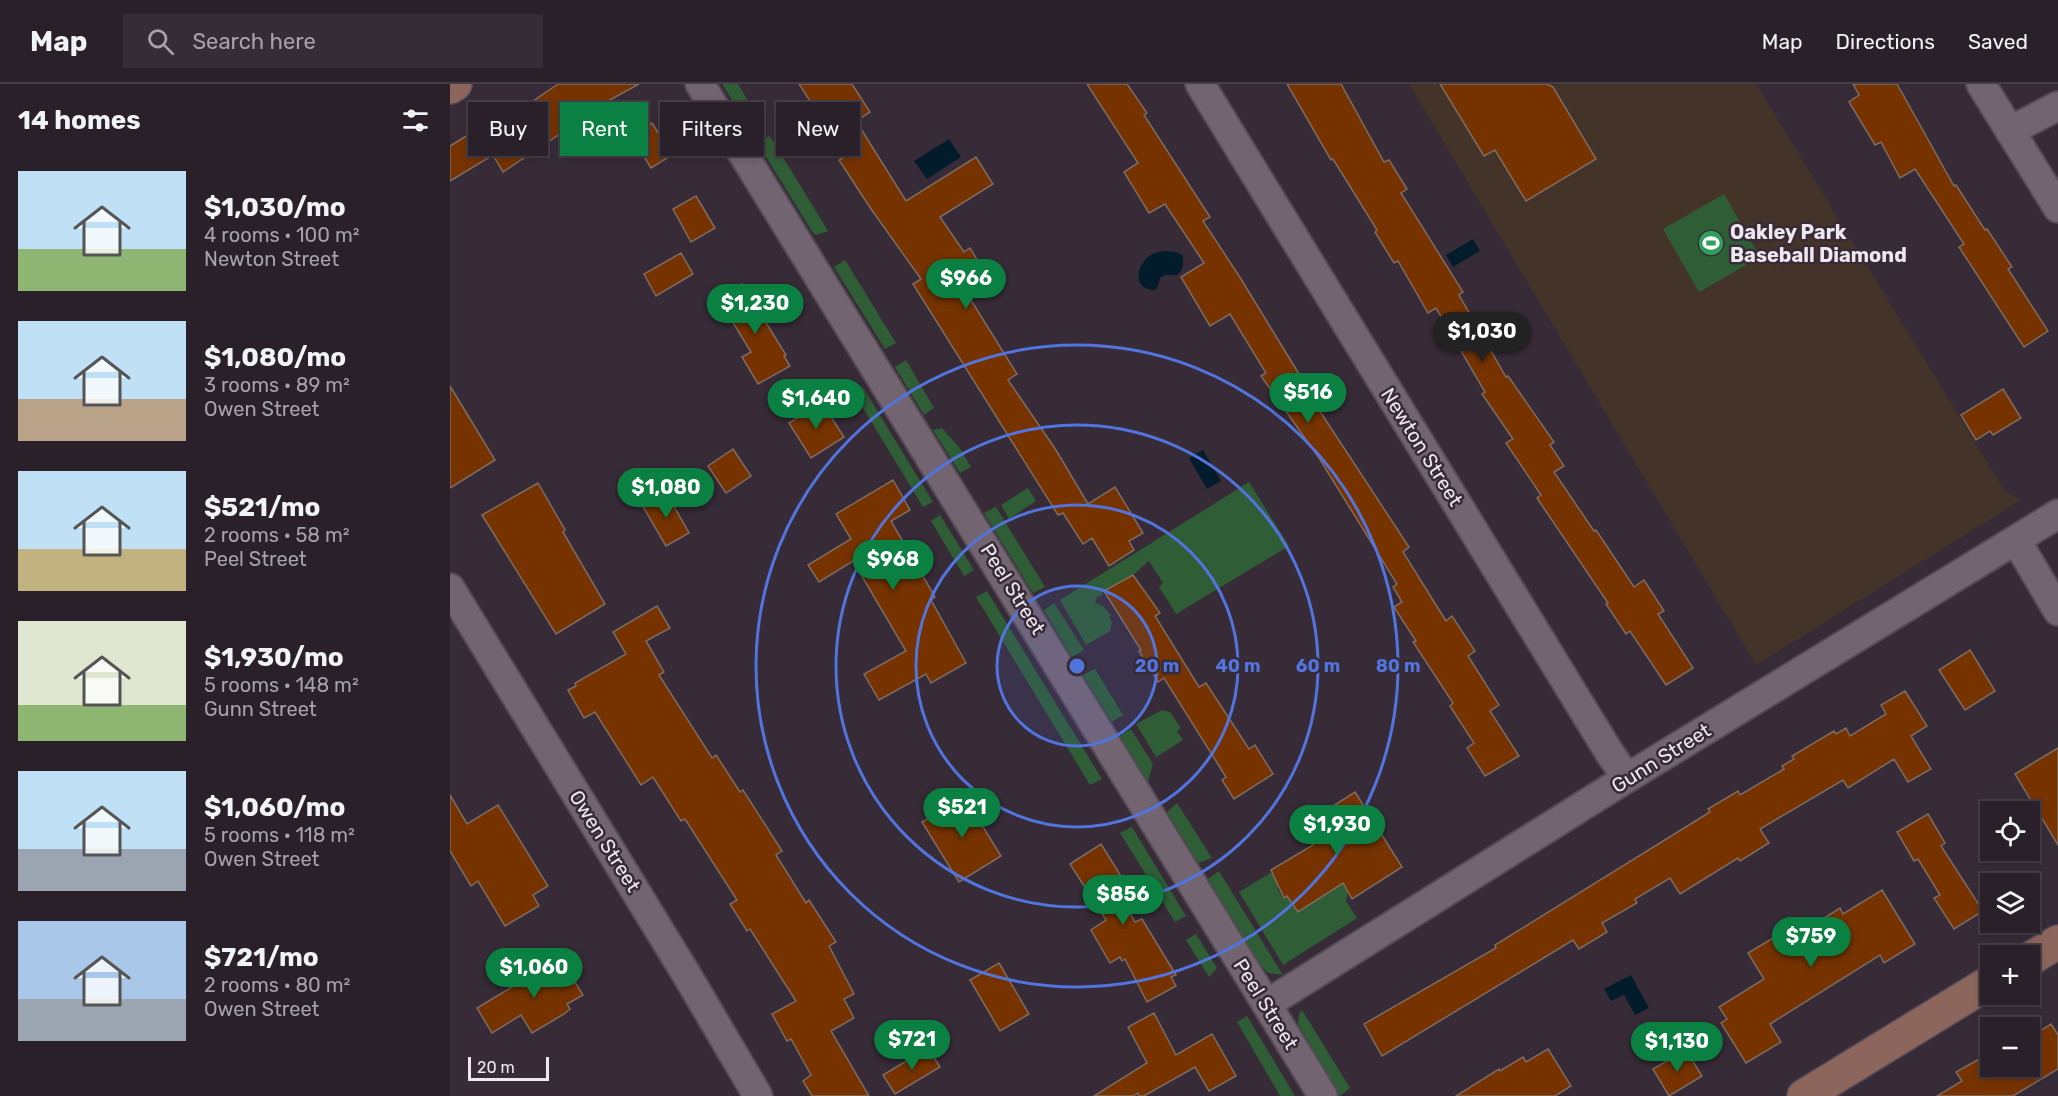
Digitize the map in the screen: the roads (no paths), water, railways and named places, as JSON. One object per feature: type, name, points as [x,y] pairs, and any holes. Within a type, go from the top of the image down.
[{"type":"street","points":[[450,87],[455,84]]},
{"type":"street","name":"Peel Street","points":[[700,84],[1323,1096]]},
{"type":"street","name":"Newton Street","points":[[1200,84],[1609,752],[1628,778]]},
{"type":"street","points":[[1981,84],[2058,208]]},
{"type":"street","points":[[2010,130],[2058,106]]},
{"type":"street","name":"Gunn Street","points":[[1267,1004],[1628,778],[2058,514]]},
{"type":"street","points":[[2016,540],[2058,611]]},
{"type":"street","name":"Owen Street","points":[[450,588],[682,967],[758,1096]]},
{"type":"street","points":[[2040,953],[2058,942]]},
{"type":"street","points":[[1804,1096],[1980,988]]},
{"type":"water","points":[[949,139],[961,157],[927,179],[914,161]]},
{"type":"water","points":[[1473,239],[1480,251],[1453,267],[1446,255]]},
{"type":"water","points":[[1164,251],[1183,255],[1182,268],[1177,275],[1161,277],[1156,290],[1143,287],[1139,278],[1141,266],[1149,256]]},
{"type":"water","points":[[1203,450],[1221,481],[1207,489],[1189,458]]},
{"type":"water","points":[[1631,975],[1649,1008],[1635,1015],[1624,995],[1611,1001],[1604,989]]},
{"type":"place","name":"Oakley Park Baseball Diamond","points":[[1711,243]]}]
